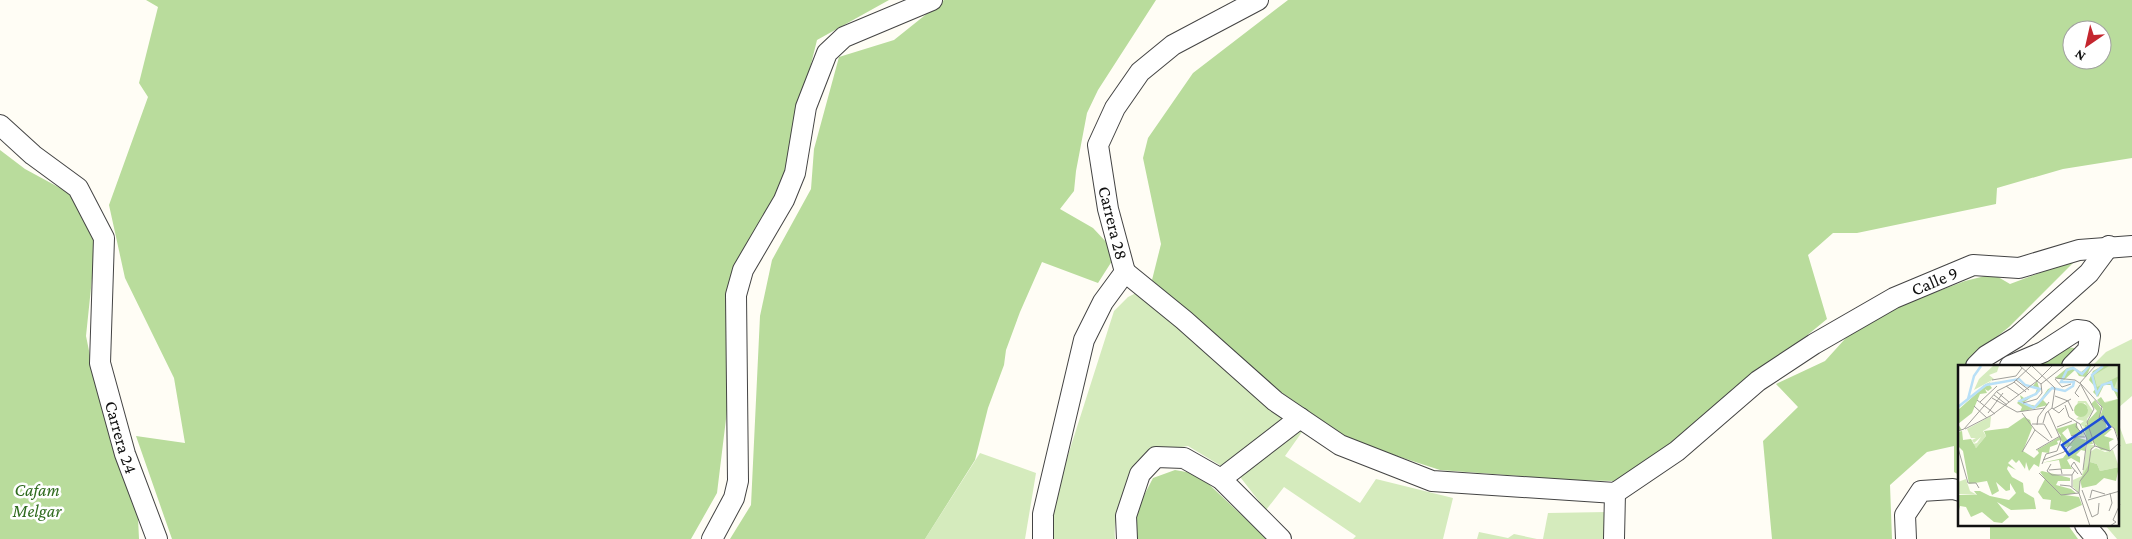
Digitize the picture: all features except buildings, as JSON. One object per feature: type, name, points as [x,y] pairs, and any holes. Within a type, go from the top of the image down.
[{"type":"street","points":[[712,539],[734,498],[738,481],[736,295],[743,270],[784,200],[795,173],[806,108],[827,53],[844,37],[932,0]]},
{"type":"street","name":"Carrera 28","points":[[1043,539],[1043,514],[1084,340],[1103,302],[1125,272],[1108,209],[1098,145],[1115,108],[1140,72],[1173,45],[1258,0]]},
{"type":"street","name":"Carrera 24","points":[[0,125],[33,155],[78,188],[104,238],[100,363],[125,454],[157,539]]},
{"type":"street","points":[[1977,365],[1986,356],[2017,337],[2089,273],[2109,246]]},
{"type":"street","name":"Calle 9","points":[[1615,493],[1677,451],[1758,381],[1814,344],[1894,298],[1973,265],[2019,268],[2080,250],[2109,246],[2132,246]]},
{"type":"street","points":[[1125,272],[1184,320],[1275,401],[1340,444],[1432,481],[1615,493],[1614,539]]},
{"type":"street","points":[[2012,365],[2043,352],[2078,330],[2090,336],[2088,350],[2073,365]]},
{"type":"street","points":[[1221,479],[1300,418]]},
{"type":"street","points":[[1127,539],[1126,516],[1140,474],[1156,458],[1184,458],[1221,479],[1281,539]]},
{"type":"street","points":[[1906,539],[1905,515],[1921,491],[1953,488],[1958,490]]},
{"type":"street","points":[[2086,526],[2097,539]]},
{"type":"green space","points":[[146,0],[889,0],[817,40],[776,206],[750,244],[717,493],[691,539],[172,539],[136,436],[185,443],[174,378],[125,278],[109,205],[148,97],[139,83],[158,7]]},
{"type":"green space","points":[[944,0],[1156,0],[1098,90],[1087,113],[1074,191],[1060,209],[1093,228],[1109,245],[1112,261],[1098,283],[1042,262],[1006,350],[1004,365],[988,408],[975,460],[925,539],[730,539],[751,505],[760,316],[772,260],[811,189],[814,149],[839,57],[894,40]]},
{"type":"green space","points":[[1288,0],[2132,0],[2132,158],[2063,169],[1997,188],[1996,204],[1857,233],[1833,233],[1808,255],[1827,319],[1671,447],[1614,481],[1570,480],[1440,470],[1354,442],[1257,376],[1152,280],[1161,244],[1143,158],[1148,138],[1193,73]]},
{"type":"green space","name":"Cafam Melgar","points":[[0,150],[25,169],[73,195],[96,240],[86,336],[98,395],[138,518],[139,539],[0,539]]},
{"type":"green space","points":[[2077,259],[2009,327],[1974,355],[1968,365],[1958,365],[1958,474],[1954,472],[1954,446],[1927,452],[1890,485],[1892,539],[1772,539],[1763,441],[1798,407],[1776,384],[1825,361],[1854,329],[1904,304],[1965,281],[1993,274],[2010,284]]},
{"type":"green space","points":[[1142,290],[1284,418],[1223,467],[1188,446],[1149,452],[1130,482],[1120,505],[1115,528],[1115,539],[1047,539],[1062,474],[1114,311],[1128,297]]},
{"type":"green space","points":[[2132,339],[2132,396],[2120,406],[2120,365],[2093,365],[2106,352]]},
{"type":"green space","points":[[2067,347],[2081,349],[2060,365],[2039,365]]},
{"type":"green space","points":[[1298,428],[1302,432],[1285,456],[1360,503],[1376,479],[1453,498],[1443,539],[1353,539],[1356,536],[1284,487],[1266,510],[1237,473]]},
{"type":"green space","points":[[2120,428],[2126,444],[2132,443],[2132,539],[2117,539],[2106,526],[2120,526]]},
{"type":"green space","points":[[980,453],[1036,473],[1025,539],[925,539]]},
{"type":"green space","points":[[1175,470],[1198,474],[1267,539],[1134,539],[1136,511],[1153,478]]},
{"type":"green space","points":[[1607,512],[1605,539],[1543,539],[1548,513]]},
{"type":"green space","points":[[2069,526],[2078,539],[1990,539],[1990,527]]},
{"type":"green space","points":[[1479,532],[1508,538],[1514,534],[1537,539],[1477,539]]}]
